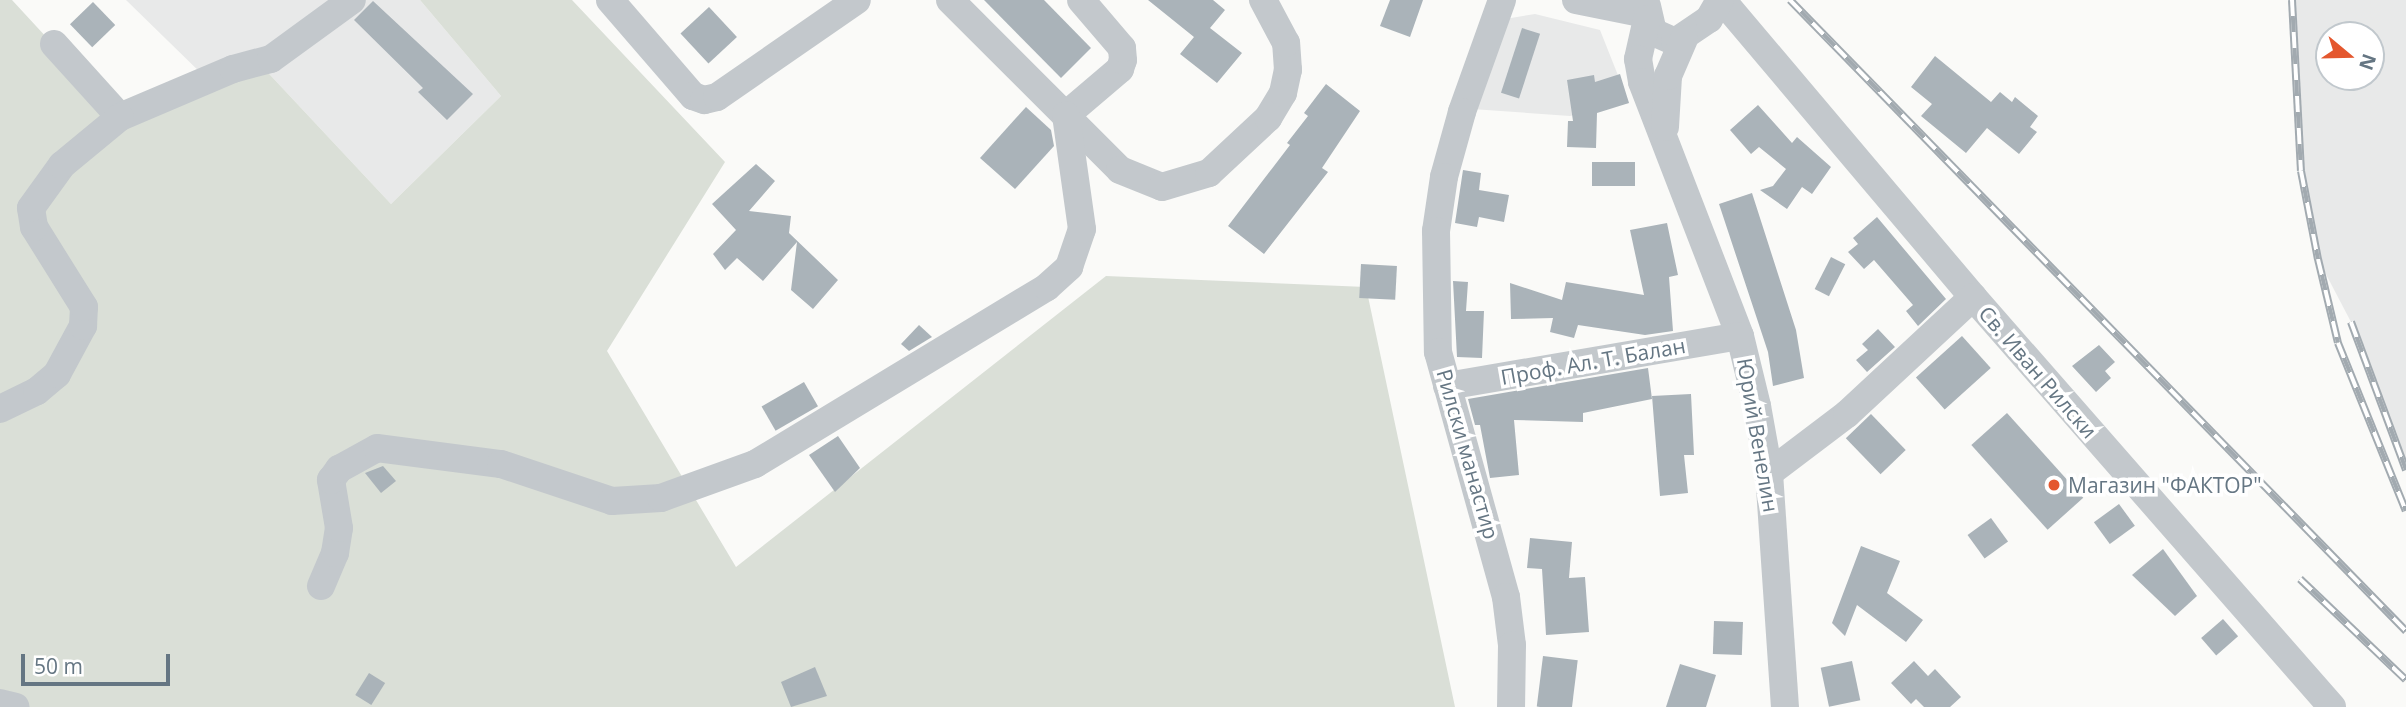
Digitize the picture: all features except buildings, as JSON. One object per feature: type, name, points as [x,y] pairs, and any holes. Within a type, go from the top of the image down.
[{"type":"street","points":[[0,409],[37,391],[57,374],[83,326],[84,307],[34,227],[31,208],[62,165],[120,117],[233,69],[271,59],[352,0]]},
{"type":"street","points":[[610,0],[693,96],[704,100],[717,97],[856,0]]},
{"type":"street","points":[[950,0],[1120,170],[1139,180],[1162,187],[1209,173],[1268,118],[1283,93],[1288,70],[1286,43],[1263,0]]},
{"type":"street","points":[[1066,115],[1120,69],[1123,60],[1122,48],[1081,0]]},
{"type":"street","name":"Рилски манастир","points":[[1502,0],[1462,112],[1438,218],[1438,352],[1507,597],[1512,645],[1511,707]]},
{"type":"street","points":[[1576,0],[1647,11],[1663,39],[1684,39],[1717,6]]},
{"type":"street","name":"Св. Иван Рилски","points":[[1717,6],[1752,31],[1973,297],[2327,705]]},
{"type":"street","name":"Юрий Венелин","points":[[1647,11],[1639,46],[1639,72],[1665,134],[1740,336],[1769,473],[1785,707]]},
{"type":"street","name":"Юрий Венелин","points":[[1665,134],[1668,76],[1684,39]]},
{"type":"street","points":[[54,44],[120,117]]},
{"type":"street","points":[[321,586],[335,553],[339,528],[331,480],[339,469],[377,448],[501,464],[612,501],[661,498],[755,464],[1047,286],[1069,267],[1082,229],[1066,115]]},
{"type":"street","points":[[1769,473],[1847,414],[1973,297]]},
{"type":"street","name":"Проф. Ал. Т. Балан","points":[[1447,386],[1740,336]]},
{"type":"street","points":[[0,703],[16,707]]},
{"type":"shaded area","points":[[0,0],[12,0],[120,117],[258,62],[391,204],[501,96],[420,0],[572,0],[725,162],[607,351],[736,567],[1106,276],[1366,287],[1455,707],[0,707]]},
{"type":"shaded area","points":[[126,0],[420,0],[501,96],[391,204],[258,62],[208,80]]},
{"type":"shaded area","points":[[2292,0],[2406,0],[2406,470],[2351,322],[2318,259],[2301,171]]},
{"type":"shaded area","points":[[1535,14],[1600,30],[1629,103],[1570,116],[1472,109],[1499,20]]},
{"type":"railway","points":[[1790,0],[2406,631]]},
{"type":"railway","points":[[2292,0],[2301,171],[2318,259],[2338,343],[2406,511]]},
{"type":"railway","points":[[2351,322],[2406,470]]},
{"type":"railway","points":[[2300,579],[2406,680]]},
{"type":"place","name":"Магазин \"ФАКТОР\"","points":[[2054,485]]}]
